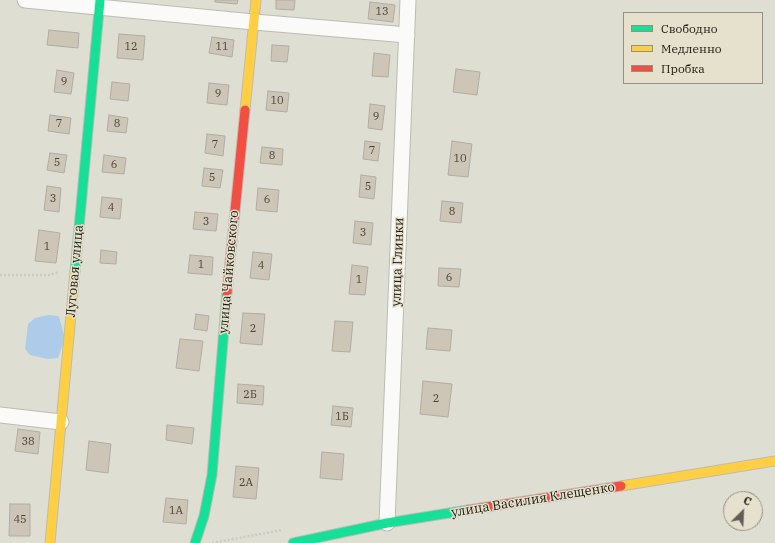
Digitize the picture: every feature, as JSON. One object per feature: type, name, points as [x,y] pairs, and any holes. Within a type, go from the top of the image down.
[{"type":"street","points":[[25,0],[99,4],[254,22],[407,35]]},
{"type":"street","name":"улица Чайковского","points":[[195,543],[204,516],[212,475],[228,280],[256,0]]},
{"type":"street","name":"улица Глинки","points":[[387,523],[408,0]]},
{"type":"street","name":"Луговая улица","points":[[50,543],[99,4]]},
{"type":"street","points":[[0,415],[61,422]]},
{"type":"street","name":"улица Василия Клещенко","points":[[293,543],[387,523],[775,461]]},
{"type":"path","points":[[0,275],[50,275],[62,271]]},
{"type":"water","points":[[48,315],[59,316],[65,339],[58,358],[48,359],[30,355],[25,349],[28,324],[35,318]]},
{"type":"building","points":[[215,0],[238,0],[237,4],[215,2]]},
{"type":"building","points":[[276,0],[295,0],[294,10],[276,9]]},
{"type":"building","points":[[370,2],[395,5],[393,22],[368,19]]},
{"type":"building","points":[[49,30],[79,33],[78,48],[47,45]]},
{"type":"building","points":[[119,34],[145,36],[143,60],[117,58]]},
{"type":"building","points":[[212,37],[234,40],[232,57],[209,53]]},
{"type":"building","points":[[272,45],[289,46],[287,62],[271,61]]},
{"type":"building","points":[[374,53],[390,55],[388,77],[372,76]]},
{"type":"building","points":[[456,69],[480,72],[477,95],[453,92]]},
{"type":"building","points":[[57,70],[74,73],[71,94],[54,92]]},
{"type":"building","points":[[112,82],[130,84],[128,101],[110,99]]},
{"type":"building","points":[[209,83],[229,85],[227,105],[207,103]]},
{"type":"building","points":[[268,91],[289,93],[287,112],[266,110]]},
{"type":"building","points":[[370,104],[385,106],[382,130],[368,128]]},
{"type":"building","points":[[50,115],[71,118],[69,134],[48,131]]},
{"type":"building","points":[[109,115],[128,118],[126,133],[107,131]]},
{"type":"building","points":[[207,134],[225,136],[223,156],[205,153]]},
{"type":"building","points":[[365,141],[380,143],[378,161],[363,159]]},
{"type":"building","points":[[452,141],[472,144],[468,177],[448,175]]},
{"type":"building","points":[[262,147],[283,149],[282,165],[260,163]]},
{"type":"building","points":[[50,153],[67,155],[64,173],[47,170]]},
{"type":"building","points":[[104,155],[126,158],[124,174],[102,172]]},
{"type":"building","points":[[204,168],[223,170],[220,188],[202,186]]},
{"type":"building","points":[[361,175],[376,177],[374,199],[359,197]]},
{"type":"building","points":[[47,186],[61,188],[59,212],[44,210]]},
{"type":"building","points":[[258,188],[279,190],[277,212],[256,210]]},
{"type":"building","points":[[102,197],[122,199],[120,219],[100,217]]},
{"type":"building","points":[[442,201],[463,203],[461,223],[440,221]]},
{"type":"building","points":[[195,212],[218,214],[216,231],[193,229]]},
{"type":"building","points":[[355,221],[373,223],[371,245],[353,243]]},
{"type":"building","points":[[39,230],[60,233],[56,263],[35,261]]},
{"type":"building","points":[[101,250],[117,252],[116,264],[100,263]]},
{"type":"building","points":[[253,252],[272,254],[269,280],[250,278]]},
{"type":"building","points":[[190,255],[213,257],[212,275],[188,273]]},
{"type":"building","points":[[352,265],[368,267],[365,295],[349,294]]},
{"type":"building","points":[[439,268],[461,269],[459,287],[438,286]]},
{"type":"building","points":[[243,313],[265,314],[262,345],[240,343]]},
{"type":"building","points":[[196,314],[209,316],[207,331],[194,329]]},
{"type":"building","points":[[335,321],[353,322],[350,352],[332,351]]},
{"type":"building","points":[[428,328],[452,330],[450,351],[426,349]]},
{"type":"building","points":[[180,339],[203,341],[199,371],[176,368]]},
{"type":"building","points":[[423,381],[452,384],[448,417],[420,414]]},
{"type":"building","points":[[238,384],[264,386],[263,405],[237,403]]},
{"type":"building","points":[[333,406],[353,408],[351,427],[331,425]]},
{"type":"building","points":[[167,425],[194,428],[192,444],[166,440]]},
{"type":"building","points":[[18,429],[40,432],[38,454],[15,451]]},
{"type":"building","points":[[89,441],[111,444],[108,473],[86,470]]},
{"type":"building","points":[[322,452],[344,454],[342,480],[320,478]]},
{"type":"building","points":[[236,466],[259,468],[256,499],[233,497]]},
{"type":"building","points":[[166,498],[188,500],[186,524],[163,522]]},
{"type":"building","points":[[10,504],[30,504],[30,536],[9,536]]},
{"type":"traffic: fast","points":[[75,271],[100,0]]},
{"type":"traffic: fast","points":[[195,543],[204,516],[212,475],[227,292]]},
{"type":"traffic: fast","points":[[293,543],[387,523],[468,510]]},
{"type":"traffic: slow","points":[[245,110],[256,0]]},
{"type":"traffic: slow","points":[[50,543],[75,271]]},
{"type":"traffic: slow","points":[[621,486],[775,461]]},
{"type":"traffic: jam","points":[[227,292],[245,110]]},
{"type":"traffic: jam","points":[[468,510],[621,486]]}]
